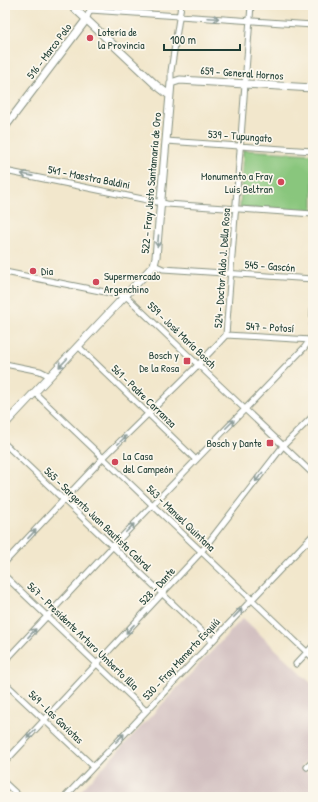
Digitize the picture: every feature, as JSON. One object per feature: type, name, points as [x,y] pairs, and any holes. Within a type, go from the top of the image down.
[{"type":"street","points":[[70,5],[156,85],[169,95]]},
{"type":"street","name":"522 - Fray Justo Santamaría de Oro","points":[[5,424],[154,265],[162,203],[171,70],[181,5]]},
{"type":"street","name":"524 - Doctor Aldo J. Della Rosa","points":[[5,562],[103,458],[198,365],[226,335],[232,274],[251,5]]},
{"type":"street","points":[[90,7],[179,16],[313,25]]},
{"type":"street","name":"516 - Marco Polo","points":[[5,127],[86,20],[90,7]]},
{"type":"street","name":"659 - General Hornos","points":[[171,83],[180,80],[313,88]]},
{"type":"street","name":"539 - Tupungato","points":[[166,141],[313,151]]},
{"type":"street","name":"541 - Maestra Baldini","points":[[5,171],[162,203],[313,214]]},
{"type":"street","name":"545 - Gascón","points":[[154,265],[163,269],[313,279]]},
{"type":"street","points":[[5,272],[125,296]]},
{"type":"street","name":"559 - José María Bosch","points":[[125,296],[313,474]]},
{"type":"street","points":[[5,661],[113,546],[312,340],[313,310]]},
{"type":"street","name":"547 - Potosí","points":[[226,335],[312,340]]},
{"type":"street","name":"561 - Padre Carranza","points":[[78,346],[196,460]]},
{"type":"street","points":[[5,364],[40,371],[50,376]]},
{"type":"street","name":"563 - Manuel Quintana","points":[[35,393],[313,658]]},
{"type":"street","name":"528 - Dante","points":[[5,762],[202,552],[283,446],[313,416]]},
{"type":"street","name":"565 - Sargento Juan Bautista Cabral","points":[[5,444],[212,641]]},
{"type":"street","name":"530 - Fray Mamerto Esquiú","points":[[65,797],[313,535]]},
{"type":"street","points":[[307,541],[313,547]]},
{"type":"street","name":"567 - Presidente Arturo Umberto Illia","points":[[5,576],[146,711]]},
{"type":"street","points":[[296,664],[313,646]]},
{"type":"street","name":"569 - Las Gaviotas","points":[[5,683],[93,766]]},
{"type":"street","points":[[307,767],[313,761]]},
{"type":"street","points":[[5,783],[20,797]]},
{"type":"shaded area","points":[[243,618],[313,685],[313,753],[301,766],[313,778],[313,797],[75,797]]},
{"type":"green space","points":[[243,150],[313,154],[313,212],[240,208]]},
{"type":"place","name":"Lotería de la Provincia","points":[[90,38]]},
{"type":"place","name":"Monumento a Fray Luis Beltran","points":[[281,182]]},
{"type":"place","name":"Dia","points":[[33,271]]},
{"type":"place","name":"Supermercado Argenchino","points":[[96,282]]},
{"type":"place","name":"Bosch y De la Rosa","points":[[187,361]]},
{"type":"place","name":"Bosch y Dante","points":[[270,443]]},
{"type":"place","name":"La Casa del Campeón","points":[[115,462]]}]
